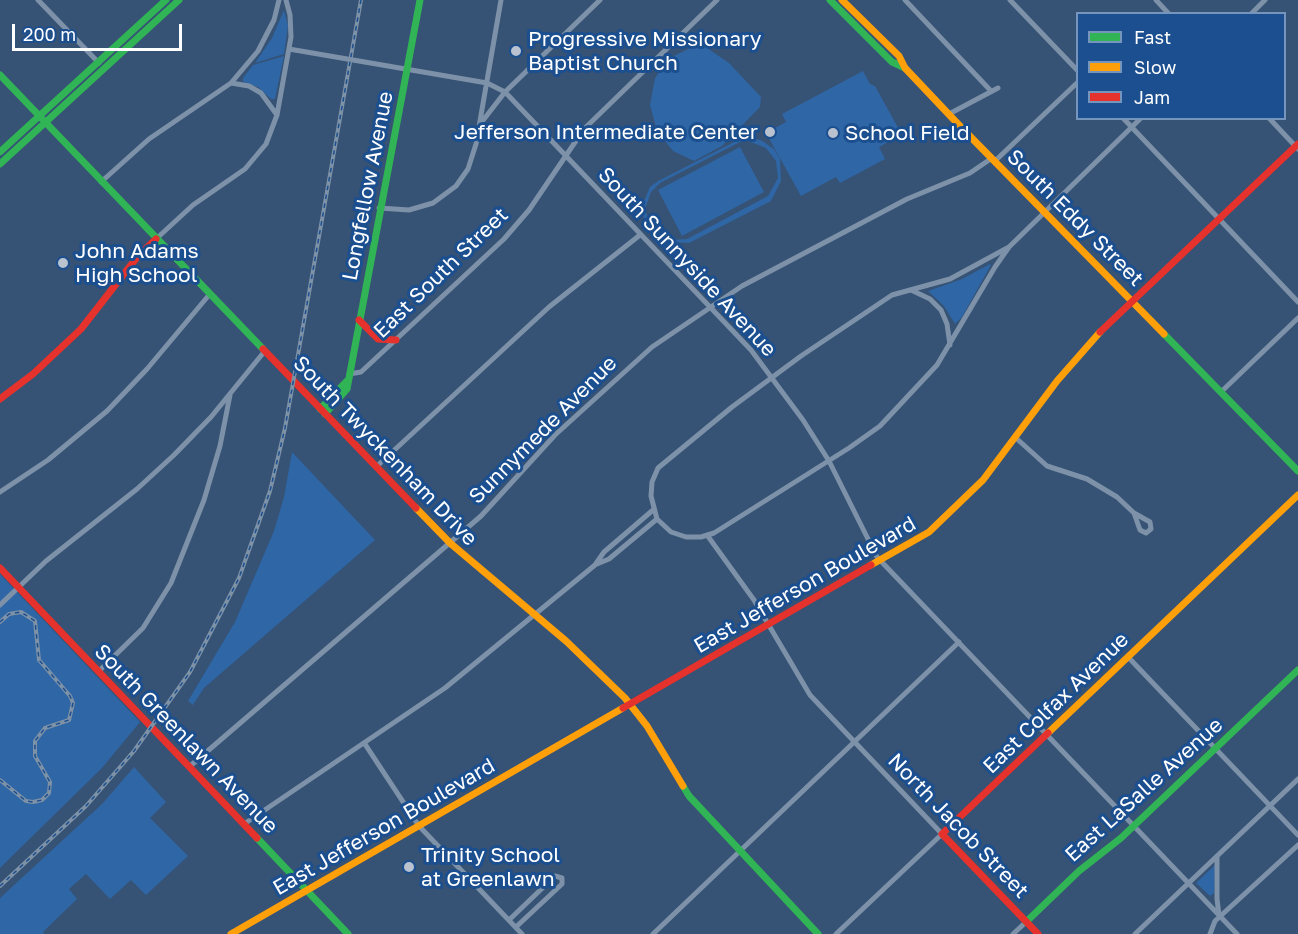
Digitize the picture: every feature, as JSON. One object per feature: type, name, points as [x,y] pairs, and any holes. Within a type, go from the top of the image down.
[{"type":"street","points":[[38,0],[104,69]]},
{"type":"street","points":[[0,152],[166,0]]},
{"type":"street","points":[[0,164],[179,0]]},
{"type":"street","points":[[101,182],[149,139],[231,83],[258,51],[270,30],[279,0]]},
{"type":"street","points":[[0,399],[33,374],[81,329],[138,256],[199,201],[253,162],[266,144],[277,115],[289,49],[291,27],[286,0]]},
{"type":"street","name":"Longfellow Avenue","points":[[323,411],[344,396],[349,376],[378,208],[396,135],[420,0]]},
{"type":"street","points":[[378,208],[402,211],[433,203],[451,191],[468,169],[479,126],[501,0]]},
{"type":"street","points":[[479,126],[505,92],[600,0]]},
{"type":"street","name":"East South Street","points":[[349,376],[361,372],[504,240],[529,210],[595,116],[717,0]]},
{"type":"street","name":"South Eddy Street","points":[[830,0],[892,62],[905,68]]},
{"type":"street","name":"South Eddy Street","points":[[842,0],[899,56],[905,68],[949,114],[1134,300],[1298,471]]},
{"type":"street","points":[[905,0],[991,91]]},
{"type":"street","points":[[1010,0],[1076,70]]},
{"type":"street","points":[[1156,0],[1167,12]]},
{"type":"street","points":[[1253,12],[1265,0]]},
{"type":"street","name":"South Sunnyside Avenue","points":[[289,49],[487,83],[505,92],[751,350],[829,461],[875,554],[881,561],[1237,934]]},
{"type":"street","name":"South Twyckenham Drive","points":[[0,75],[209,295],[450,543],[590,662],[630,704],[647,726],[688,796],[818,934]]},
{"type":"street","points":[[231,83],[249,87],[261,93],[277,115]]},
{"type":"street","name":"Sunnymede Avenue","points":[[189,767],[450,543],[498,499],[555,435],[652,347],[708,306],[826,241],[908,199],[970,173],[994,160],[1076,83]]},
{"type":"street","points":[[949,114],[998,88]]},
{"type":"street","points":[[1125,120],[1298,302]]},
{"type":"street","points":[[1009,247],[950,279],[909,290],[884,300],[772,377],[662,463],[652,482],[653,510],[657,519],[664,527],[678,535],[693,538],[707,535],[865,438],[892,415],[924,381],[950,345],[1009,247],[1139,120]]},
{"type":"street","points":[[1271,120],[1297,146]]},
{"type":"street","name":"East Jefferson Boulevard","points":[[231,934],[918,540],[955,510],[989,473],[1079,354],[1297,146]]},
{"type":"street","points":[[376,467],[549,307],[640,235]]},
{"type":"street","points":[[909,290],[925,296],[938,306],[947,324],[950,345]]},
{"type":"street","points":[[0,492],[48,460],[107,411],[147,369],[209,295]]},
{"type":"street","points":[[1221,392],[1298,318]]},
{"type":"street","points":[[359,320],[378,339],[396,340]]},
{"type":"street","points":[[0,605],[46,561],[161,468],[200,429],[264,352]]},
{"type":"street","points":[[99,672],[143,628],[171,583],[204,500],[224,429],[230,394]]},
{"type":"street","points":[[1016,438],[1047,466],[1096,484],[1117,497],[1134,513]]},
{"type":"street","name":"East Colfax Avenue","points":[[836,934],[1298,495]]},
{"type":"street","points":[[244,824],[366,744],[445,688],[595,565],[604,552],[653,510]]},
{"type":"street","points":[[595,565],[609,559],[657,519]]},
{"type":"street","name":"North Jacob Street","points":[[707,535],[729,563],[807,691],[1038,934]]},
{"type":"street","name":"South Greenlawn Avenue","points":[[0,568],[348,934]]},
{"type":"street","points":[[652,934],[959,642]]},
{"type":"street","points":[[1128,657],[1298,835]]},
{"type":"street","name":"East LaSalle Avenue","points":[[1013,934],[1079,871],[1134,826],[1298,670]]},
{"type":"street","points":[[366,744],[419,826],[522,934]]},
{"type":"street","points":[[1135,934],[1298,779]]},
{"type":"street","points":[[1210,934],[1212,926],[1220,916],[1298,845]]},
{"type":"street","points":[[1217,856],[1217,899],[1220,916]]},
{"type":"street","points":[[509,920],[555,876],[562,878],[562,884],[516,927]]},
{"type":"shaded area","points":[[284,10],[288,26],[284,54],[255,63],[272,38]]},
{"type":"shaded area","points":[[700,43],[729,63],[761,97],[760,107],[722,146],[694,161],[673,151],[657,131],[650,105],[655,78],[670,58]]},
{"type":"shaded area","points":[[284,56],[275,99],[271,99],[258,87],[243,82],[243,78],[253,65]]},
{"type":"shaded area","name":"School Field","points":[[863,71],[870,84],[875,86],[901,133],[879,147],[885,159],[840,183],[836,177],[801,196],[766,133],[786,122],[782,114]]},
{"type":"shaded area","points":[[749,137],[761,140],[774,149],[780,159],[781,181],[771,201],[689,243],[667,242],[656,238],[647,229],[641,208],[650,187],[740,139]],"holes":[[[748,141],[766,148],[776,161],[778,178],[768,196],[687,239],[670,240],[661,237],[652,229],[645,209],[651,192],[660,183],[740,142]]]},
{"type":"shaded area","points":[[740,147],[764,192],[682,236],[658,190]]},
{"type":"shaded area","points":[[990,264],[962,317],[955,324],[944,306],[928,291],[962,279]]},
{"type":"shaded area","points":[[292,452],[375,540],[204,688],[193,705],[188,701],[235,622],[274,531],[284,497]]},
{"type":"shaded area","points":[[0,574],[140,722],[102,768],[0,868]]},
{"type":"shaded area","points":[[134,767],[166,802],[150,818],[188,856],[146,895],[131,880],[110,899],[86,874],[69,889],[77,899],[43,932],[44,934],[0,934],[0,898],[102,804]]},
{"type":"shaded area","points":[[1215,865],[1214,893],[1210,896],[1196,883]]},
{"type":"railway","points":[[0,886],[86,806],[134,751],[190,672],[239,578],[270,491],[285,428],[361,0]]},
{"type":"railway","points":[[0,622],[9,614],[21,612],[35,621],[39,660],[70,696],[73,703],[69,720],[45,728],[35,741],[35,756],[50,782],[49,793],[42,800],[26,801],[0,780]]},
{"type":"traffic: fast","points":[[0,152],[166,0]]},
{"type":"traffic: fast","points":[[0,164],[179,0]]},
{"type":"traffic: fast","points":[[325,414],[347,389],[420,0]]},
{"type":"traffic: fast","points":[[830,0],[892,62],[905,68]]},
{"type":"traffic: fast","points":[[0,75],[263,349]]},
{"type":"traffic: fast","points":[[1164,334],[1298,471]]},
{"type":"traffic: fast","points":[[320,409],[347,381]]},
{"type":"traffic: fast","points":[[1026,922],[1079,871],[1121,838],[1298,670]]},
{"type":"traffic: fast","points":[[683,786],[689,796],[818,934]]},
{"type":"traffic: fast","points":[[257,838],[348,934]]},
{"type":"traffic: slow","points":[[842,0],[899,56],[905,68],[957,123],[1164,334]]},
{"type":"traffic: slow","points":[[871,565],[929,532],[983,480],[1057,381],[1100,332]]},
{"type":"traffic: slow","points":[[1048,733],[1298,495]]},
{"type":"traffic: slow","points":[[416,508],[450,543],[566,641],[625,698],[647,726],[683,786]]},
{"type":"traffic: slow","points":[[231,934],[623,708]]},
{"type":"traffic: jam","points":[[1100,332],[1298,144]]},
{"type":"traffic: jam","points":[[0,399],[33,374],[81,329],[138,256],[156,239]]},
{"type":"traffic: jam","points":[[359,320],[378,339],[396,340]]},
{"type":"traffic: jam","points":[[263,349],[416,508]]},
{"type":"traffic: jam","points":[[623,708],[871,565]]},
{"type":"traffic: jam","points":[[0,568],[257,838]]},
{"type":"traffic: jam","points":[[1038,934],[942,834],[1048,733]]},
{"type":"place","name":"Progressive Missionary Baptist Church","points":[[516,51]]},
{"type":"place","name":"Jefferson Intermediate Center","points":[[770,132]]},
{"type":"place","name":"School Field","points":[[833,133]]},
{"type":"place","name":"John Adams High School","points":[[63,263]]},
{"type":"place","name":"Trinity School at Greenlawn","points":[[409,867]]}]
